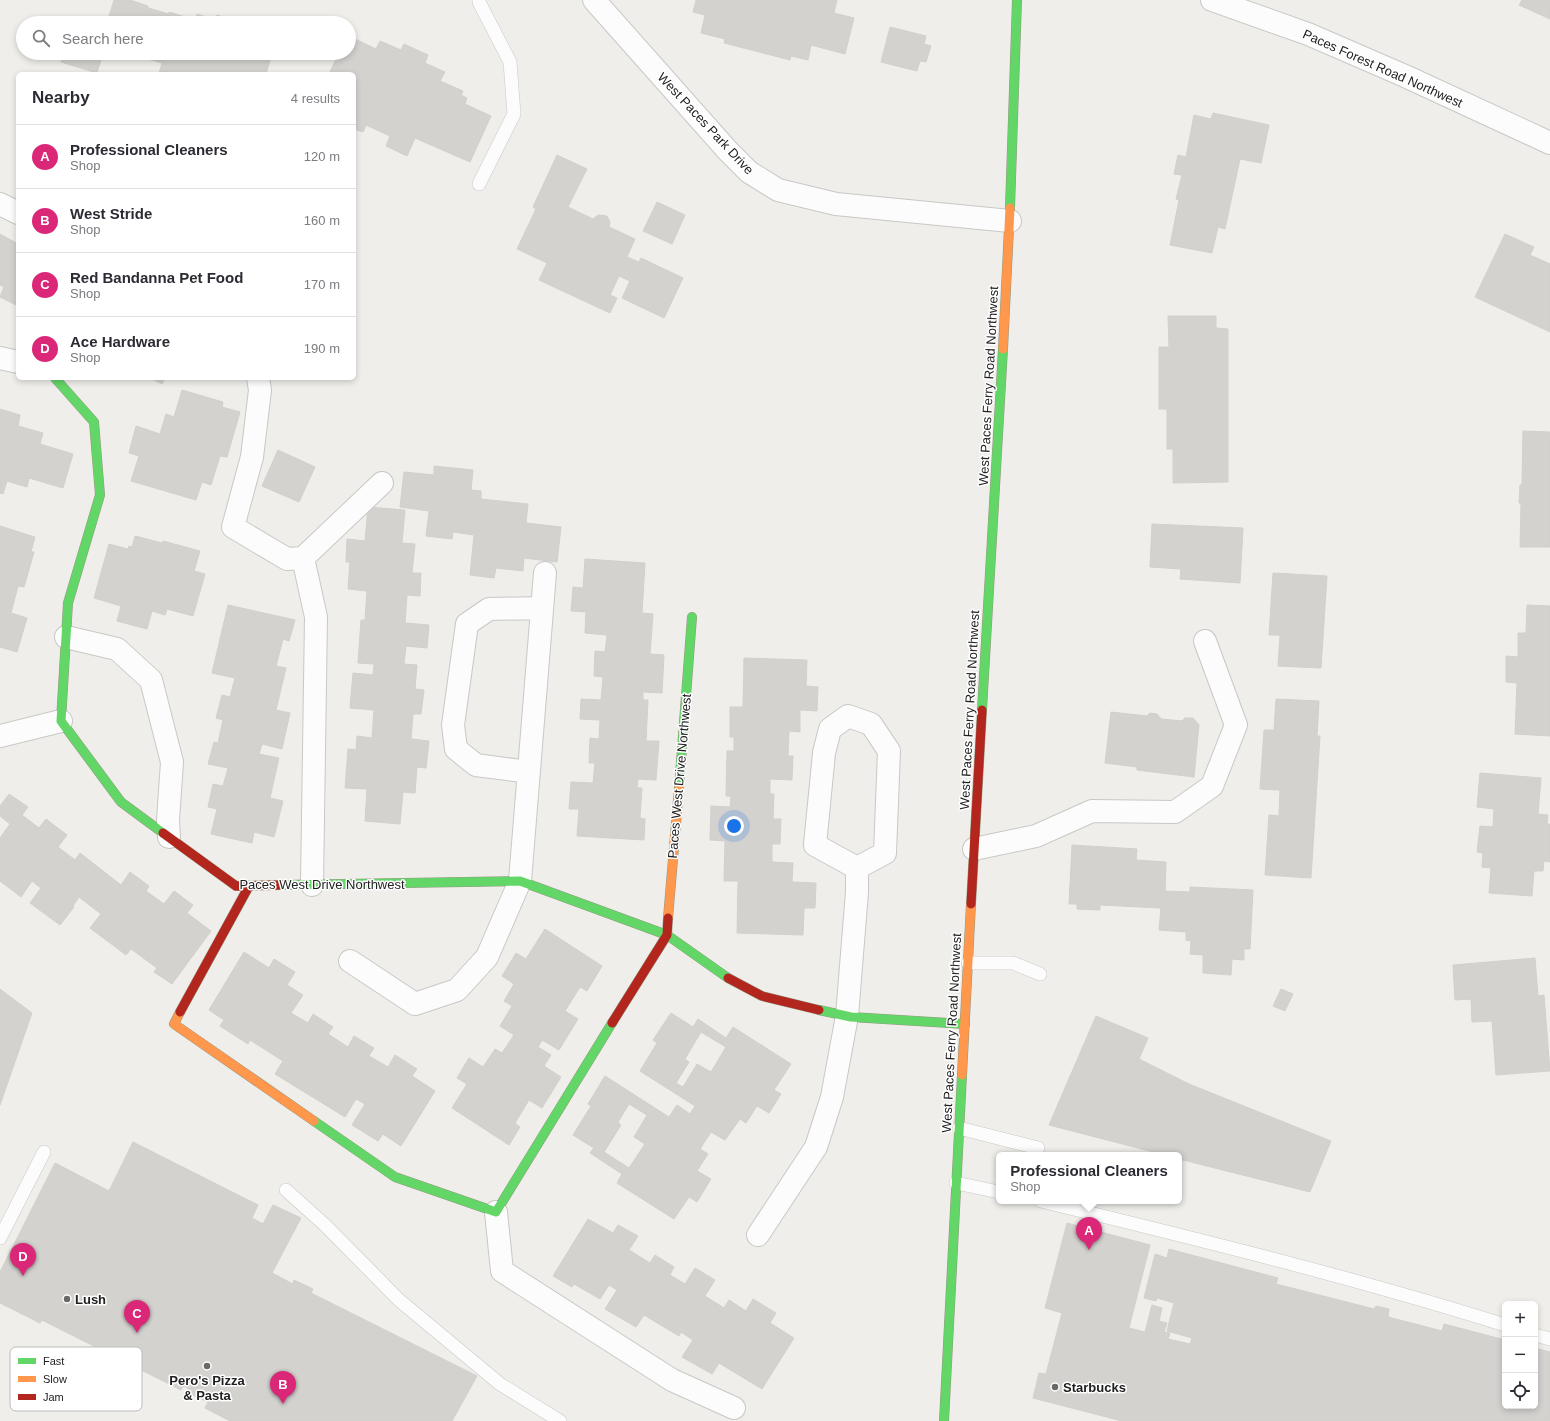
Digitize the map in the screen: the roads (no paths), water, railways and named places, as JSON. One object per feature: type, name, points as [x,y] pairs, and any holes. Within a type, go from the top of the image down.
[{"type":"street","name":"West Paces Park Drive","points":[[594,0],[728,151],[749,172],[778,190],[836,204],[1010,221]]},
{"type":"street","name":"West Paces Ferry Road Northwest","points":[[944,1421],[974,849],[1010,221],[1017,0]]},
{"type":"street","name":"Paces Forest Road Northwest","points":[[1212,0],[1308,34],[1405,76],[1550,143]]},
{"type":"street","points":[[0,204],[16,212]]},
{"type":"street","points":[[0,358],[16,362]]},
{"type":"street","points":[[0,736],[61,721],[68,603],[100,494],[94,422],[57,380]]},
{"type":"street","points":[[258,380],[260,390],[252,457],[233,526],[287,559],[303,558],[382,483]]},
{"type":"street","points":[[303,558],[316,617],[312,885]]},
{"type":"street","points":[[350,961],[415,1004],[457,990],[487,957],[520,881],[545,573]]},
{"type":"street","points":[[529,772],[476,765],[456,749],[453,725],[467,624],[489,609],[542,608]]},
{"type":"street","name":"Paces West Drive Northwest","points":[[667,935],[692,617]]},
{"type":"street","points":[[66,637],[117,649],[151,680],[172,762],[169,837]]},
{"type":"street","points":[[974,849],[1036,836],[1092,811],[1175,812],[1212,786],[1236,725],[1205,641]]},
{"type":"street","points":[[848,716],[871,724],[889,751],[885,853],[857,868],[815,845],[824,753],[830,729],[848,716]]},
{"type":"street","name":"Paces West Drive Northwest","points":[[61,721],[121,802],[236,886],[520,881],[667,935],[728,978],[762,996],[847,1016],[965,1024]]},
{"type":"street","points":[[758,1235],[816,1147],[832,1097],[847,1016],[857,892],[857,868]]},
{"type":"street","points":[[249,886],[174,1024],[395,1177],[496,1212]]},
{"type":"street","points":[[667,935],[496,1212],[502,1271],[672,1380],[734,1408]]},
{"type":"lane","points":[[479,0],[510,62],[514,114],[479,184]]},
{"type":"lane","points":[[968,963],[1013,963],[1040,974]]},
{"type":"lane","points":[[959,1128],[1038,1148]]},
{"type":"lane","points":[[0,1238],[44,1152]]},
{"type":"lane","points":[[956,1183],[996,1191]]},
{"type":"lane","points":[[286,1190],[325,1225],[399,1300],[500,1384],[560,1421]]},
{"type":"lane","points":[[1054,1204],[1225,1245],[1447,1307],[1502,1324]]},
{"type":"lane","points":[[1538,1336],[1550,1340]]},
{"type":"place","name":"Professional Cleaners","points":[[1089,1250]]},
{"type":"place","name":"Ace Hardware","points":[[23,1276]]},
{"type":"place","name":"Lush","points":[[67,1299]]},
{"type":"place","name":"Red Bandanna Pet Food","points":[[137,1333]]},
{"type":"place","name":"Pero's Pizza & Pasta","points":[[207,1366]]},
{"type":"place","name":"Starbucks","points":[[1055,1387]]},
{"type":"place","name":"West Stride","points":[[283,1404]]}]
